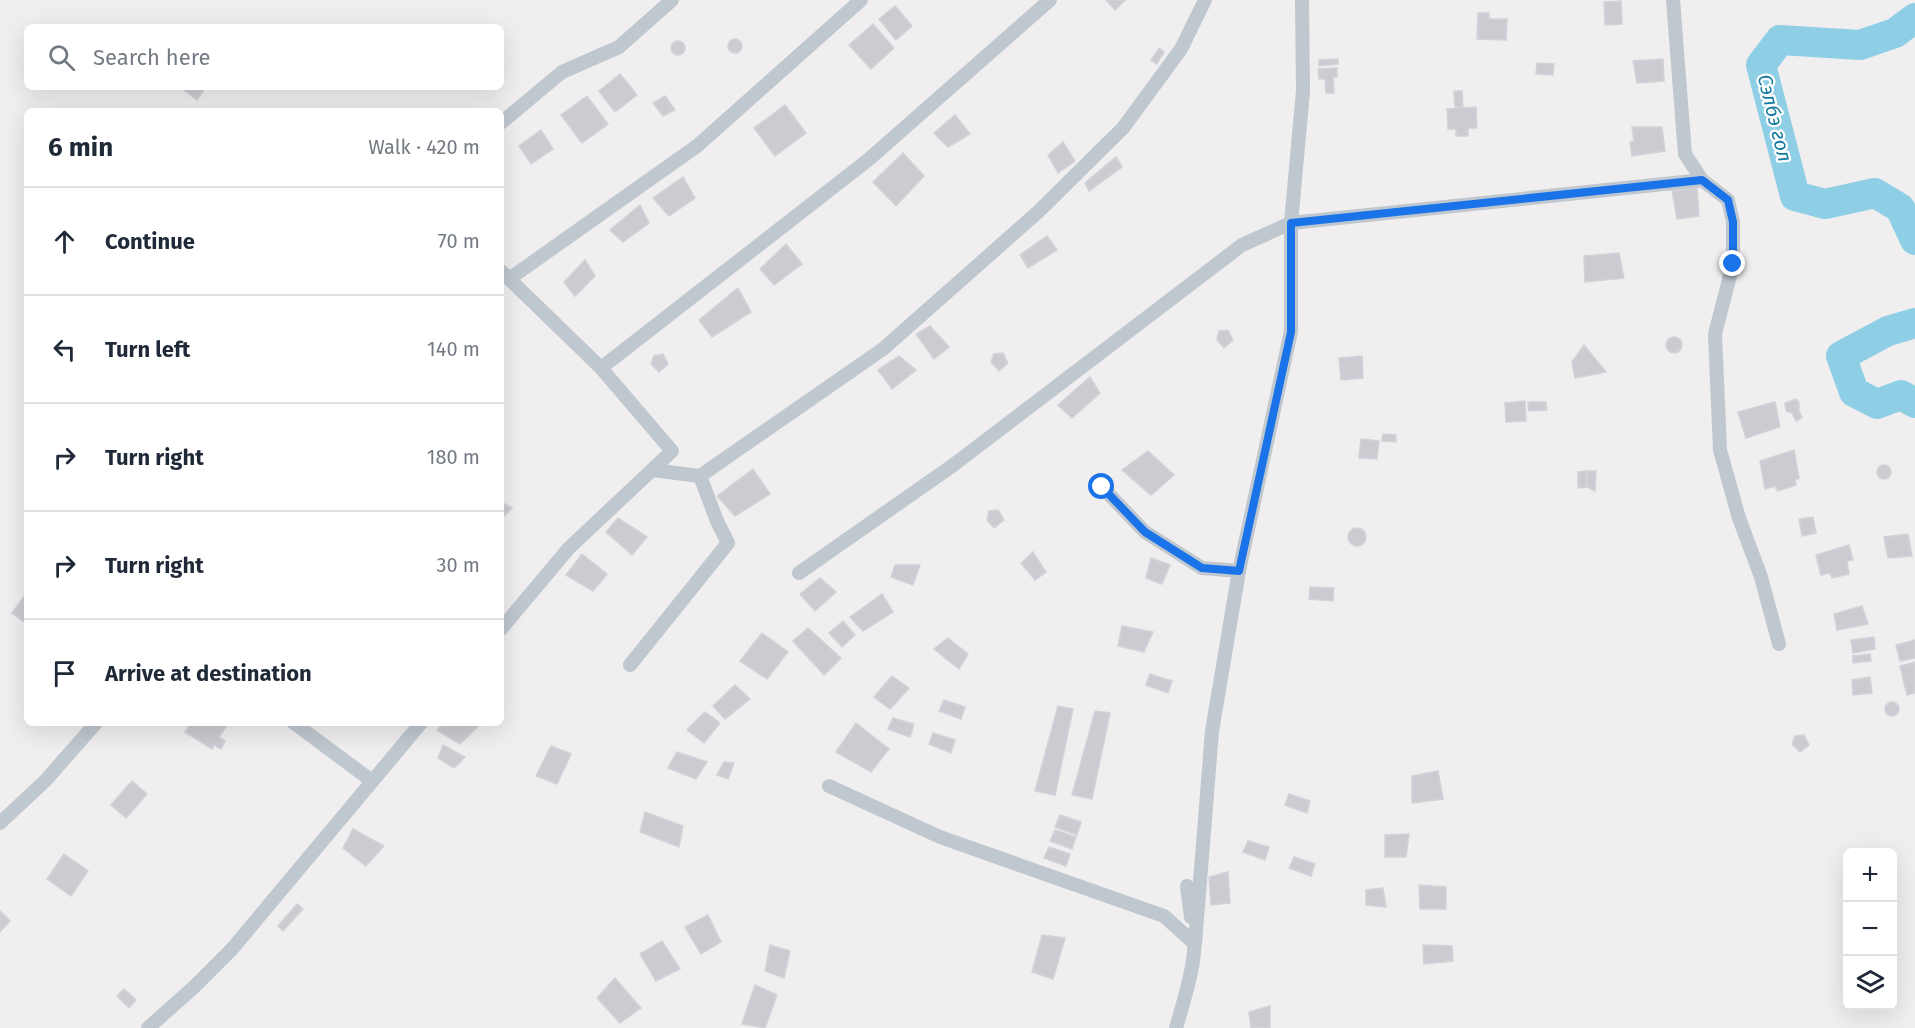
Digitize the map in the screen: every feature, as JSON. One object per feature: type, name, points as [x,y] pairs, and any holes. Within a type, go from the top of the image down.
[{"type":"street","points":[[504,120],[562,72],[619,47],[672,0]]},
{"type":"street","points":[[504,625],[569,549],[672,451],[602,368],[505,275],[697,146],[861,0]]},
{"type":"street","points":[[602,368],[868,160],[1050,0]]},
{"type":"street","points":[[652,470],[700,476],[883,349],[1038,212],[1124,128],[1181,50],[1205,0]]},
{"type":"street","points":[[1176,1028],[1187,988],[1195,944],[1212,731],[1239,571],[1291,332],[1291,223],[1303,91],[1302,0]]},
{"type":"street","points":[[1673,0],[1685,154],[1702,180],[1728,200],[1733,222],[1733,264],[1715,334],[1720,450],[1739,518],[1761,577],[1779,644]]},
{"type":"street","points":[[799,573],[951,466],[1242,245],[1291,223],[1702,180]]},
{"type":"street","points":[[630,665],[728,543],[700,476]]},
{"type":"street","points":[[1102,487],[1145,532],[1202,568],[1239,571]]},
{"type":"street","points":[[0,824],[45,782],[93,726]]},
{"type":"street","points":[[298,726],[372,781]]},
{"type":"street","points":[[148,1028],[232,949],[418,726]]},
{"type":"street","points":[[829,786],[940,837],[1164,916],[1195,944]]},
{"type":"street","points":[[1187,886],[1195,944]]},
{"type":"building","points":[[1106,0],[1125,0],[1115,10]]},
{"type":"building","points":[[1621,1],[1622,24],[1605,25],[1604,2]]},
{"type":"building","points":[[895,6],[912,26],[896,40],[879,19]]},
{"type":"building","points":[[1478,13],[1489,13],[1489,19],[1507,19],[1506,40],[1477,39]]},
{"type":"building","points":[[873,24],[894,48],[871,69],[849,45]]},
{"type":"building","points":[[732,39],[738,39],[742,46],[738,53],[732,53],[728,49],[728,43]]},
{"type":"building","points":[[678,41],[683,43],[685,48],[683,53],[678,55],[673,53],[671,48],[673,43]]},
{"type":"building","points":[[1159,48],[1164,52],[1157,64],[1151,60]]},
{"type":"building","points":[[1338,59],[1338,64],[1319,66],[1319,60]]},
{"type":"building","points":[[1663,59],[1664,81],[1637,83],[1633,61]]},
{"type":"building","points":[[1537,63],[1554,64],[1553,75],[1536,74]]},
{"type":"building","points":[[1337,68],[1337,77],[1333,77],[1334,93],[1326,93],[1325,79],[1319,79],[1318,69]]},
{"type":"building","points":[[620,74],[637,95],[615,112],[599,91]]},
{"type":"building","points":[[184,90],[204,90],[197,100]]},
{"type":"building","points":[[1454,91],[1462,91],[1463,107],[1455,107]]},
{"type":"building","points":[[587,96],[608,124],[582,143],[561,115]]},
{"type":"building","points":[[665,96],[675,110],[663,116],[653,103]]},
{"type":"building","points":[[785,105],[806,133],[775,156],[754,128]]},
{"type":"building","points":[[1476,107],[1477,128],[1468,128],[1468,136],[1456,136],[1456,129],[1448,129],[1447,109]]},
{"type":"building","points":[[955,115],[970,134],[948,147],[934,133]]},
{"type":"building","points":[[1632,127],[1662,127],[1665,151],[1632,156],[1630,142],[1634,141]]},
{"type":"building","points":[[541,130],[553,149],[531,164],[519,146]]},
{"type":"building","points":[[1063,142],[1075,161],[1058,173],[1048,155]]},
{"type":"building","points":[[903,153],[924,176],[896,206],[873,182]]},
{"type":"building","points":[[1116,157],[1122,167],[1089,191],[1085,183]]},
{"type":"building","points":[[683,177],[695,198],[669,216],[653,198]]},
{"type":"building","points":[[1697,188],[1699,216],[1677,219],[1672,191]]},
{"type":"building","points":[[640,205],[649,223],[623,242],[610,230]]},
{"type":"building","points":[[1047,236],[1057,250],[1028,268],[1020,255]]},
{"type":"building","points":[[786,244],[802,264],[774,285],[760,269]]},
{"type":"building","points":[[1619,253],[1624,278],[1585,282],[1584,256]]},
{"type":"building","points":[[585,260],[595,276],[575,296],[564,282]]},
{"type":"building","points":[[738,288],[751,312],[712,337],[699,320]]},
{"type":"building","points":[[930,326],[949,347],[934,359],[916,334]]},
{"type":"building","points":[[1228,330],[1233,340],[1224,348],[1217,340],[1219,331]]},
{"type":"building","points":[[1674,337],[1682,345],[1674,353],[1666,345]]},
{"type":"building","points":[[1584,345],[1606,372],[1575,378],[1572,362]]},
{"type":"building","points":[[1003,353],[1008,363],[999,371],[991,362],[994,354]]},
{"type":"building","points":[[663,354],[668,364],[659,372],[651,364],[654,356]]},
{"type":"building","points":[[899,356],[916,370],[892,389],[878,370]]},
{"type":"building","points":[[1362,356],[1363,378],[1341,380],[1339,358]]},
{"type":"building","points":[[1090,377],[1100,393],[1072,418],[1058,405]]},
{"type":"building","points":[[1796,399],[1799,402],[1802,418],[1796,421],[1792,413],[1786,411],[1785,403]]},
{"type":"building","points":[[1525,401],[1526,421],[1506,422],[1505,403]]},
{"type":"building","points":[[1528,402],[1546,402],[1547,410],[1529,411]]},
{"type":"building","points":[[1775,402],[1780,427],[1746,438],[1738,412]]},
{"type":"building","points":[[1383,434],[1396,435],[1396,442],[1382,441]]},
{"type":"building","points":[[1361,439],[1379,441],[1377,459],[1359,458]]},
{"type":"building","points":[[1794,450],[1799,478],[1795,480],[1796,485],[1778,491],[1775,486],[1765,489],[1760,461]]},
{"type":"building","points":[[1148,451],[1174,475],[1151,495],[1122,470]]},
{"type":"building","points":[[1881,465],[1887,465],[1891,472],[1887,479],[1881,479],[1877,475],[1877,469]]},
{"type":"building","points":[[753,469],[770,494],[735,516],[717,496]]},
{"type":"building","points":[[1587,471],[1587,487],[1578,488],[1578,472]]},
{"type":"building","points":[[1587,471],[1596,471],[1595,491],[1587,487]]},
{"type":"building","points":[[504,504],[512,508],[504,516]]},
{"type":"building","points":[[998,510],[1004,520],[994,528],[987,520],[989,511]]},
{"type":"building","points":[[1813,517],[1816,533],[1802,536],[1799,519]]},
{"type":"building","points":[[618,518],[647,537],[632,555],[606,532]]},
{"type":"building","points":[[1357,528],[1363,531],[1366,537],[1363,543],[1357,546],[1351,543],[1348,537],[1351,531]]},
{"type":"building","points":[[1908,534],[1912,556],[1888,558],[1884,537]]},
{"type":"building","points":[[1849,545],[1853,560],[1847,561],[1849,574],[1832,578],[1830,573],[1821,575],[1816,555]]},
{"type":"building","points":[[1033,552],[1046,572],[1035,580],[1021,563]]},
{"type":"building","points":[[582,554],[607,574],[593,591],[566,575]]},
{"type":"building","points":[[1151,558],[1170,565],[1162,584],[1146,578]]},
{"type":"building","points":[[895,565],[920,565],[913,585],[891,577]]},
{"type":"building","points":[[820,578],[836,592],[815,611],[800,594]]},
{"type":"building","points":[[1310,587],[1334,588],[1333,601],[1309,599]]},
{"type":"building","points":[[882,594],[893,612],[863,631],[850,617]]},
{"type":"building","points":[[24,596],[24,622],[12,613]]},
{"type":"building","points":[[1862,606],[1868,624],[1837,630],[1834,614]]},
{"type":"building","points":[[843,621],[855,635],[842,647],[829,633]]},
{"type":"building","points":[[1122,626],[1153,632],[1144,652],[1118,646]]},
{"type":"building","points":[[808,628],[841,658],[824,675],[793,641]]},
{"type":"building","points":[[762,633],[788,652],[767,679],[740,661]]},
{"type":"building","points":[[1874,637],[1875,649],[1853,653],[1851,640]]},
{"type":"building","points":[[948,638],[968,654],[959,669],[934,649]]},
{"type":"building","points":[[1915,640],[1915,658],[1900,661],[1896,645]]},
{"type":"building","points":[[1870,654],[1871,661],[1853,663],[1853,656]]},
{"type":"building","points":[[1915,662],[1915,693],[1907,695],[1900,666]]},
{"type":"building","points":[[1150,674],[1172,681],[1168,693],[1146,685]]},
{"type":"building","points":[[892,676],[909,688],[890,709],[874,697]]},
{"type":"building","points":[[1870,677],[1872,693],[1853,695],[1852,680]]},
{"type":"building","points":[[735,685],[750,699],[725,719],[713,706]]},
{"type":"building","points":[[944,700],[965,707],[961,719],[939,711]]},
{"type":"building","points":[[1889,702],[1895,702],[1899,709],[1895,716],[1889,716],[1885,712],[1885,706]]},
{"type":"building","points":[[1058,706],[1073,709],[1055,795],[1035,791]]},
{"type":"building","points":[[1095,711],[1110,713],[1092,799],[1072,795]]},
{"type":"building","points":[[705,712],[720,723],[704,743],[687,730]]},
{"type":"building","points":[[893,718],[914,724],[910,737],[888,729]]},
{"type":"building","points":[[856,723],[889,749],[871,772],[836,752]]},
{"type":"building","points":[[189,726],[227,726],[219,737],[225,741],[221,749],[214,745],[212,749],[185,732]]},
{"type":"building","points":[[440,726],[478,726],[460,744],[437,730]]},
{"type":"building","points":[[933,733],[955,740],[951,753],[929,744]]},
{"type":"building","points":[[1804,735],[1809,745],[1800,752],[1792,744],[1795,736]]},
{"type":"building","points":[[443,745],[465,757],[454,768],[438,758]]},
{"type":"building","points":[[551,746],[571,754],[557,784],[536,776]]},
{"type":"building","points":[[677,752],[707,762],[696,779],[668,768]]},
{"type":"building","points":[[724,762],[734,763],[728,779],[717,775]]},
{"type":"building","points":[[1438,771],[1443,799],[1412,803],[1412,776]]},
{"type":"building","points":[[132,781],[147,794],[126,818],[111,805]]},
{"type":"building","points":[[1289,794],[1310,801],[1307,813],[1285,805]]},
{"type":"building","points":[[645,812],[683,826],[679,847],[640,832]]},
{"type":"building","points":[[1060,815],[1081,822],[1077,835],[1055,827]]},
{"type":"building","points":[[353,829],[384,846],[366,866],[343,848]]},
{"type":"building","points":[[1055,830],[1076,837],[1072,849],[1050,841]]},
{"type":"building","points":[[1409,834],[1406,857],[1385,857],[1385,835]]},
{"type":"building","points":[[1248,841],[1269,847],[1265,860],[1243,852]]},
{"type":"building","points":[[1049,847],[1070,854],[1066,866],[1044,858]]},
{"type":"building","points":[[64,854],[88,871],[71,896],[47,879]]},
{"type":"building","points":[[1294,857],[1315,864],[1311,876],[1289,868]]},
{"type":"building","points":[[1228,872],[1230,903],[1211,905],[1209,877]]},
{"type":"building","points":[[1419,885],[1446,887],[1446,909],[1420,909]]},
{"type":"building","points":[[1383,888],[1386,907],[1366,905],[1366,890]]},
{"type":"building","points":[[297,904],[303,909],[283,931],[278,926]]},
{"type":"building","points":[[0,911],[10,921],[0,932]]},
{"type":"building","points":[[708,915],[721,942],[701,954],[685,927]]},
{"type":"building","points":[[1042,935],[1065,938],[1053,979],[1032,972]]},
{"type":"building","points":[[662,941],[680,969],[656,981],[640,954]]},
{"type":"building","points":[[770,945],[790,951],[784,978],[765,971]]},
{"type":"building","points":[[1423,945],[1452,946],[1453,961],[1424,964]]},
{"type":"building","points":[[615,978],[641,1008],[620,1023],[597,998]]},
{"type":"building","points":[[755,985],[777,995],[765,1028],[742,1024]]},
{"type":"building","points":[[124,989],[136,1000],[129,1008],[117,996]]},
{"type":"building","points":[[1270,1006],[1270,1028],[1251,1028],[1249,1012]]},
{"type":"waterway","name":"Сэлбэ гол","points":[[1915,18],[1895,33],[1860,45],[1780,40],[1761,65],[1795,196],[1825,204],[1875,193],[1900,208],[1915,240]]},
{"type":"waterway","name":"Сэлбэ гол","points":[[1915,323],[1888,331],[1841,356],[1854,392],[1877,404],[1901,395],[1915,403]]},
{"type":"route","points":[[1102,487],[1145,532],[1202,568],[1239,571],[1291,332],[1291,223],[1702,180],[1728,200],[1733,222],[1733,264]]}]
